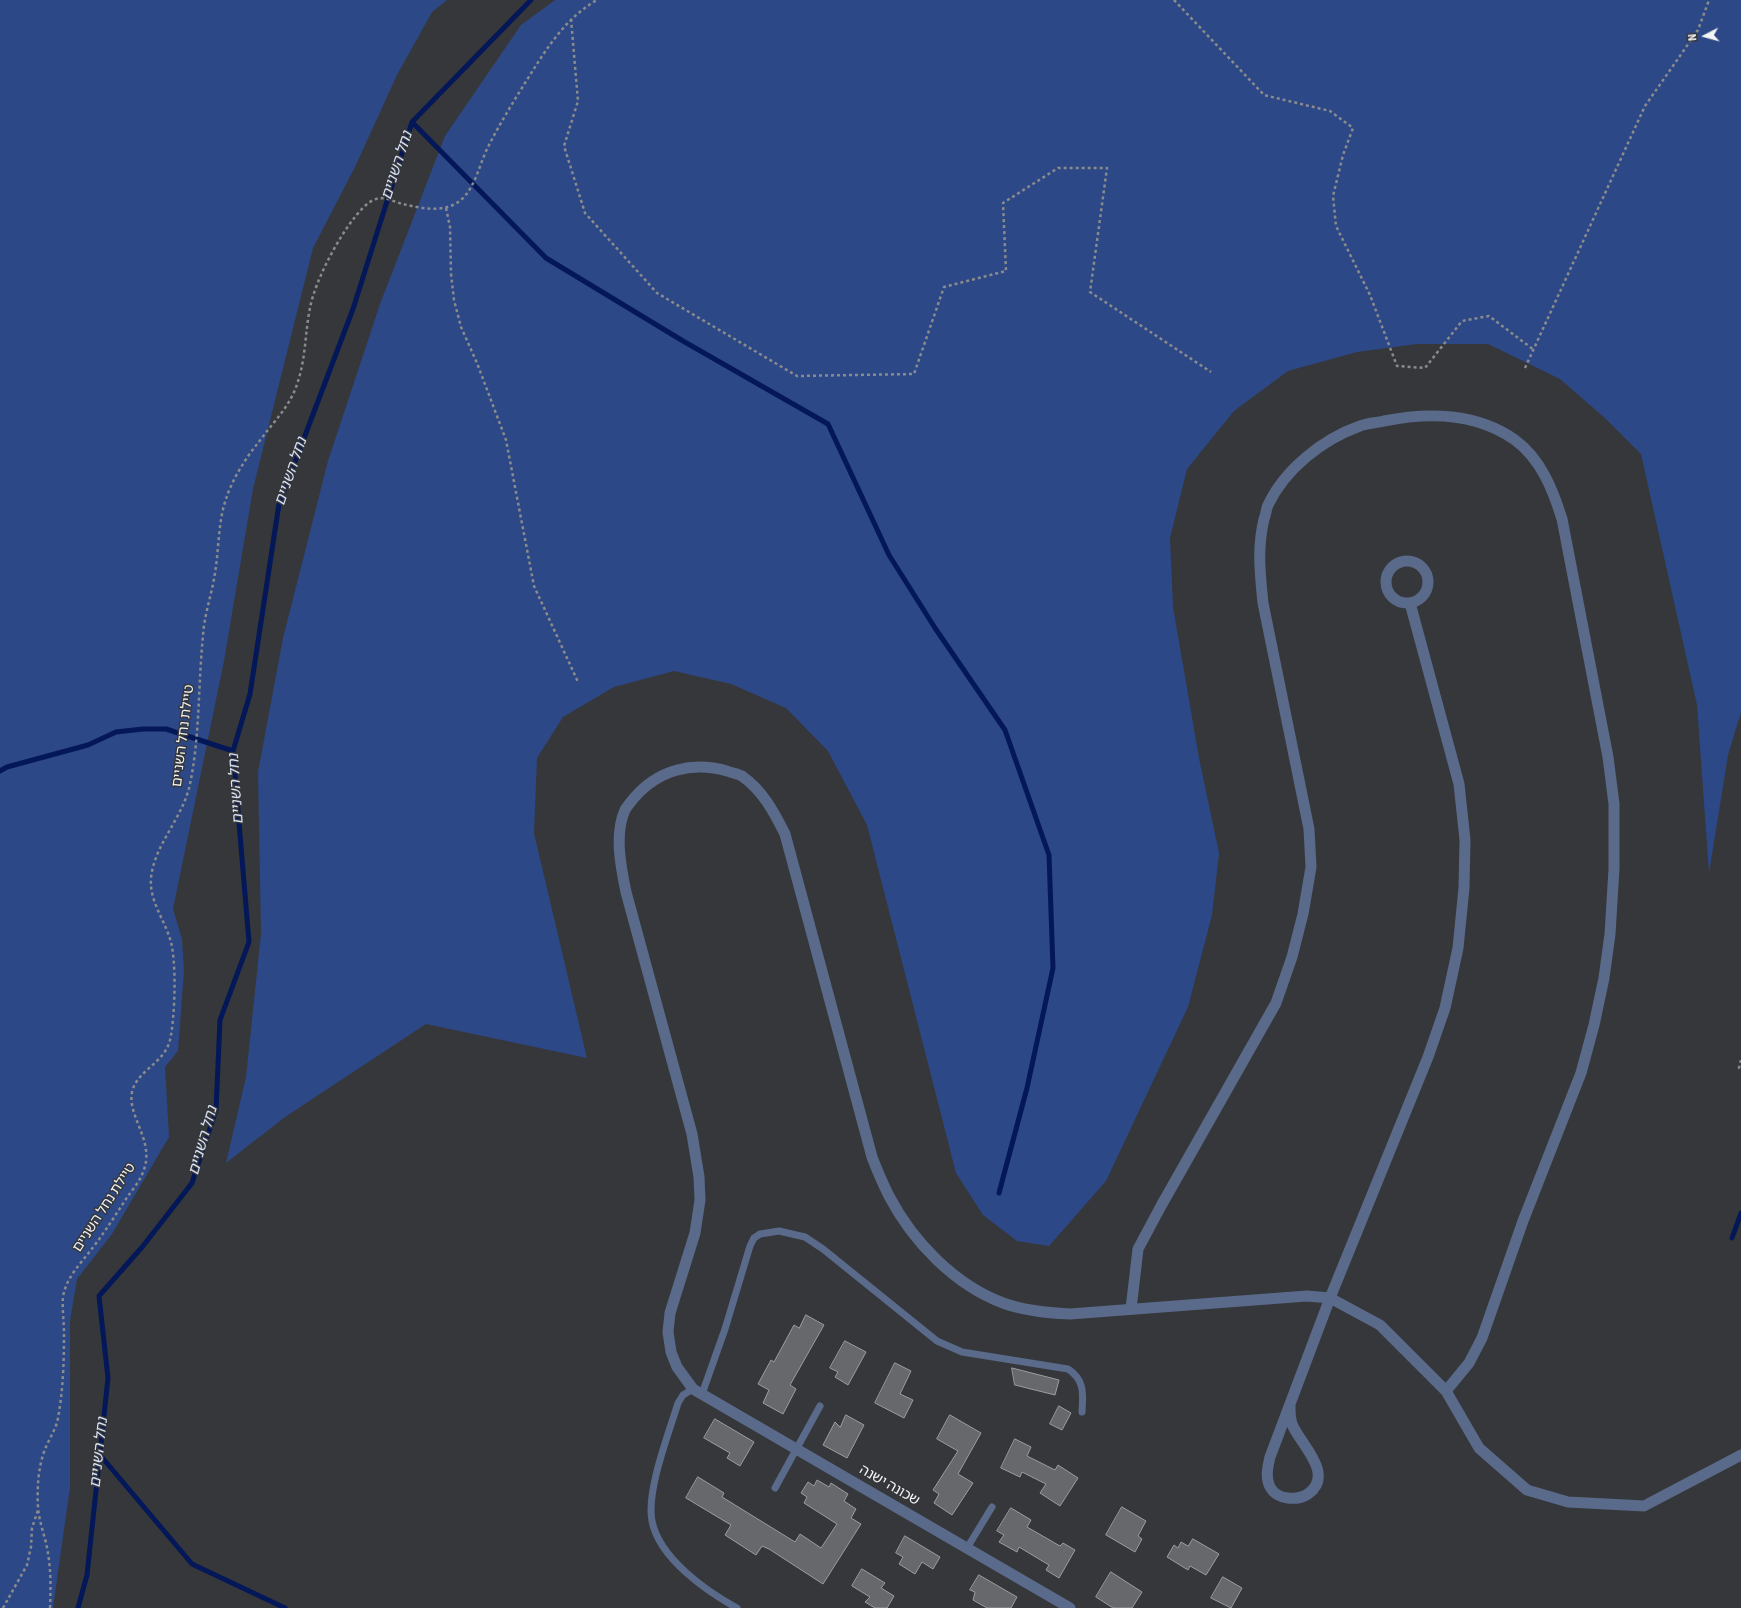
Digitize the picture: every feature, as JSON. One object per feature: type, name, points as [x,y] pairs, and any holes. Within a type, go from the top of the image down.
[{"type":"street","points":[[1131,1309],[1138,1249],[1276,1002],[1292,957],[1303,914],[1311,868],[1308,829],[1263,603],[1259,569],[1259,539],[1268,505],[1290,470],[1324,444],[1360,426],[1398,418],[1423,416],[1462,418],[1488,426],[1515,440],[1535,460],[1551,486],[1562,519],[1608,757],[1614,804],[1614,869],[1610,934],[1604,978],[1594,1025],[1581,1073],[1523,1220],[1482,1338],[1469,1363],[1446,1391]]},
{"type":"street","points":[[1290,1406],[1292,1425],[1314,1460],[1318,1476],[1312,1491],[1297,1499],[1290,1499],[1276,1494],[1270,1487],[1268,1466],[1270,1457],[1330,1298],[1428,1057],[1445,1008],[1459,941],[1464,888],[1465,840],[1459,784],[1410,603]]},
{"type":"street","points":[[698,1392],[677,1367],[671,1352],[668,1332],[670,1313],[695,1233],[700,1200],[699,1177],[692,1134],[620,867],[619,834],[625,810],[643,788],[665,774],[691,766],[714,767],[741,775],[759,791],[773,810],[785,834],[872,1157],[890,1197],[913,1234],[939,1262],[972,1287],[1003,1303],[1041,1313],[1070,1314],[1307,1296],[1330,1298],[1380,1325],[1446,1391],[1479,1448],[1500,1467],[1527,1490],[1568,1502],[1644,1506],[1741,1454]]},
{"type":"street","name":"שכונה ישנה","points":[[698,1392],[1070,1608]]},
{"type":"lane","points":[[737,1608],[696,1581],[677,1564],[658,1541],[652,1521],[652,1500],[657,1475],[678,1403],[683,1395],[698,1392],[726,1330],[750,1246],[754,1238],[760,1234],[778,1231],[805,1237],[823,1249],[937,1341],[949,1347],[962,1352],[1068,1369],[1077,1375],[1083,1391],[1082,1412]]},
{"type":"lane","points":[[775,1488],[820,1406]]},
{"type":"lane","points":[[967,1548],[992,1507]]},
{"type":"path","points":[[578,682],[534,586],[506,440],[461,327],[456,307],[451,274],[450,227],[446,208],[463,199],[471,188],[489,145],[542,56],[571,19],[580,10],[597,0]]},
{"type":"path","points":[[1174,0],[1264,95],[1330,111],[1353,128],[1343,155],[1333,196],[1336,226],[1370,295],[1397,366],[1425,368],[1462,321],[1490,316],[1534,350]]},
{"type":"path","points":[[1525,368],[1645,106],[1698,30],[1709,0]]},
{"type":"path","points":[[571,19],[578,101],[564,146],[585,213],[657,293],[797,376],[914,374],[944,287],[1006,271],[1003,203],[1058,168],[1107,168],[1090,292],[1211,372]]},
{"type":"path","name":"טיילת נחל השניים","points":[[50,1608],[50,1570],[38,1508],[40,1466],[46,1447],[55,1431],[60,1406],[63,1357],[64,1296],[69,1281],[78,1267],[108,1227],[143,1174],[146,1161],[146,1148],[131,1095],[138,1080],[162,1057],[168,1048],[171,1038],[173,1024],[174,951],[170,936],[153,900],[150,888],[151,872],[155,860],[183,808],[190,788],[201,679],[203,629],[215,575],[224,502],[239,471],[256,444],[290,402],[297,386],[302,368],[309,310],[313,296],[319,281],[346,230],[364,207],[377,198],[384,198],[403,204],[430,209],[446,208]]},
{"type":"path","points":[[1741,1060],[1739,1068],[1741,1069]]},
{"type":"path","name":"טיילת נחל השניים","points":[[3,1608],[27,1565],[31,1547],[32,1528],[38,1508]]},
{"type":"shaded area","points":[[0,0],[447,0],[432,12],[397,75],[355,167],[313,248],[253,489],[224,661],[173,909],[182,939],[184,971],[178,1051],[165,1067],[169,1137],[112,1234],[77,1279],[70,1321],[70,1487],[53,1608],[0,1608]]},
{"type":"shaded area","points":[[555,0],[1741,0],[1741,712],[1728,755],[1709,873],[1697,705],[1641,454],[1606,419],[1560,379],[1488,344],[1417,344],[1357,352],[1288,371],[1234,411],[1187,469],[1170,538],[1173,607],[1199,758],[1219,853],[1212,915],[1188,1007],[1106,1181],[1049,1246],[1017,1241],[983,1215],[956,1173],[867,825],[828,751],[786,708],[731,684],[674,671],[614,687],[563,717],[537,758],[534,833],[587,1058],[426,1024],[285,1117],[226,1163],[246,1077],[261,934],[258,772],[283,638],[328,461],[380,304],[445,136],[521,25]]},
{"type":"building","points":[[806,1315],[824,1325],[790,1385],[796,1389],[783,1414],[763,1403],[769,1390],[758,1384],[771,1360],[774,1362],[794,1325],[799,1328]]},
{"type":"building","points":[[845,1341],[866,1352],[848,1385],[835,1377],[838,1372],[830,1368]]},
{"type":"building","points":[[895,1363],[911,1371],[900,1394],[913,1400],[904,1418],[875,1403]]},
{"type":"building","points":[[1012,1368],[1059,1380],[1055,1395],[1015,1385]]},
{"type":"building","points":[[1059,1406],[1071,1413],[1062,1430],[1050,1424]]},
{"type":"building","points":[[846,1415],[864,1425],[847,1458],[823,1445],[835,1422],[840,1427]]},
{"type":"building","points":[[950,1415],[981,1433],[958,1474],[973,1483],[952,1515],[934,1503],[939,1494],[933,1490],[958,1451],[937,1439]]},
{"type":"building","points":[[715,1419],[754,1442],[740,1466],[727,1458],[730,1453],[704,1438]]},
{"type":"building","points":[[1015,1439],[1031,1447],[1027,1456],[1055,1470],[1058,1465],[1078,1478],[1060,1506],[1040,1493],[1046,1484],[1022,1472],[1020,1477],[1001,1468]]},
{"type":"building","points":[[698,1477],[724,1493],[722,1497],[795,1542],[800,1534],[821,1548],[837,1524],[804,1503],[807,1497],[801,1493],[808,1482],[814,1486],[817,1480],[829,1487],[831,1483],[848,1494],[844,1501],[856,1509],[851,1518],[861,1524],[823,1584],[769,1549],[762,1546],[756,1555],[725,1535],[731,1525],[686,1498]]},
{"type":"building","points":[[1122,1507],[1146,1521],[1138,1536],[1142,1539],[1135,1552],[1106,1535]]},
{"type":"building","points":[[1011,1508],[1031,1520],[1027,1527],[1060,1546],[1063,1543],[1075,1550],[1059,1578],[1046,1570],[1049,1565],[1019,1547],[1017,1552],[999,1542],[1004,1535],[997,1531]]},
{"type":"building","points":[[905,1536],[940,1557],[933,1569],[922,1562],[915,1574],[899,1564],[903,1557],[896,1553]]},
{"type":"building","points":[[1193,1539],[1219,1554],[1206,1575],[1190,1566],[1188,1570],[1167,1557],[1174,1545],[1178,1548],[1181,1542],[1188,1546]]},
{"type":"building","points":[[862,1569],[885,1583],[881,1588],[894,1596],[887,1608],[875,1608],[865,1602],[870,1597],[852,1586]]},
{"type":"building","points":[[1111,1572],[1142,1592],[1132,1608],[1113,1608],[1096,1597]]},
{"type":"building","points":[[979,1575],[1017,1597],[1011,1608],[987,1608],[973,1600],[975,1592],[970,1590]]},
{"type":"building","points":[[1223,1577],[1242,1588],[1231,1608],[1211,1598]]},
{"type":"waterway","name":"נחל השניים","points":[[78,1608],[87,1575],[108,1378],[99,1296],[143,1246],[192,1183],[216,1110],[220,1020],[249,942],[233,751],[250,694],[279,504],[353,309],[412,122],[531,0]]},
{"type":"waterway","points":[[412,122],[546,258],[683,341],[828,424],[889,555],[935,628],[1005,730],[1049,855],[1053,968],[1027,1088],[999,1193]]},
{"type":"waterway","points":[[0,771],[7,767],[88,745],[116,732],[143,729],[166,729],[233,751]]},
{"type":"waterway","points":[[1732,1238],[1741,1213]]},
{"type":"waterway","points":[[100,1455],[192,1564],[285,1608]]}]
